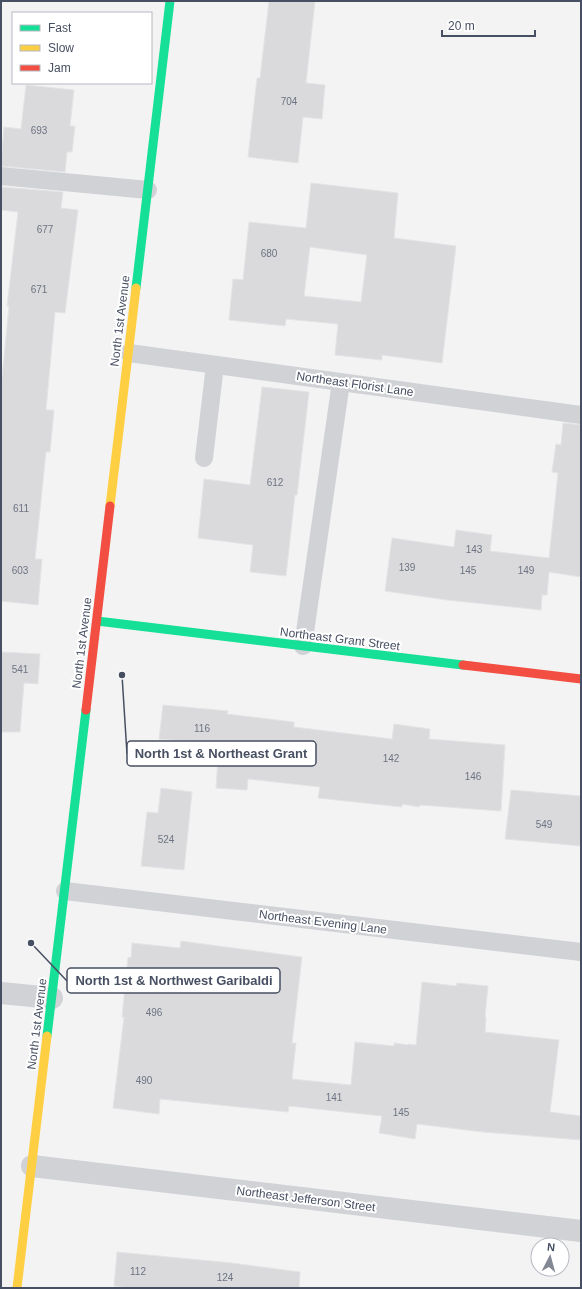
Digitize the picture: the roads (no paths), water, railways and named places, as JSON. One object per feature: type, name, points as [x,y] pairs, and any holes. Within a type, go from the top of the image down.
[{"type":"main road","name":"North 1st Avenue","points":[[17,1288],[170,1]]},
{"type":"main road","name":"Northeast Grant Street","points":[[97,621],[581,679]]},
{"type":"street","points":[[1,992],[52,998]]},
{"type":"street","name":"Northeast Jefferson Street","points":[[32,1166],[581,1231]]},
{"type":"lane","points":[[1,176],[148,190]]},
{"type":"lane","name":"Northeast Florist Lane","points":[[129,353],[581,415]]},
{"type":"lane","points":[[204,458],[215,365]]},
{"type":"lane","points":[[303,646],[341,382]]},
{"type":"lane","name":"Northeast Evening Lane","points":[[65,891],[581,952]]},
{"type":"place","name":"North 1st & Northeast Grant","points":[[122,675]]},
{"type":"place","name":"North 1st & Northwest Garibaldi","points":[[31,943]]}]
